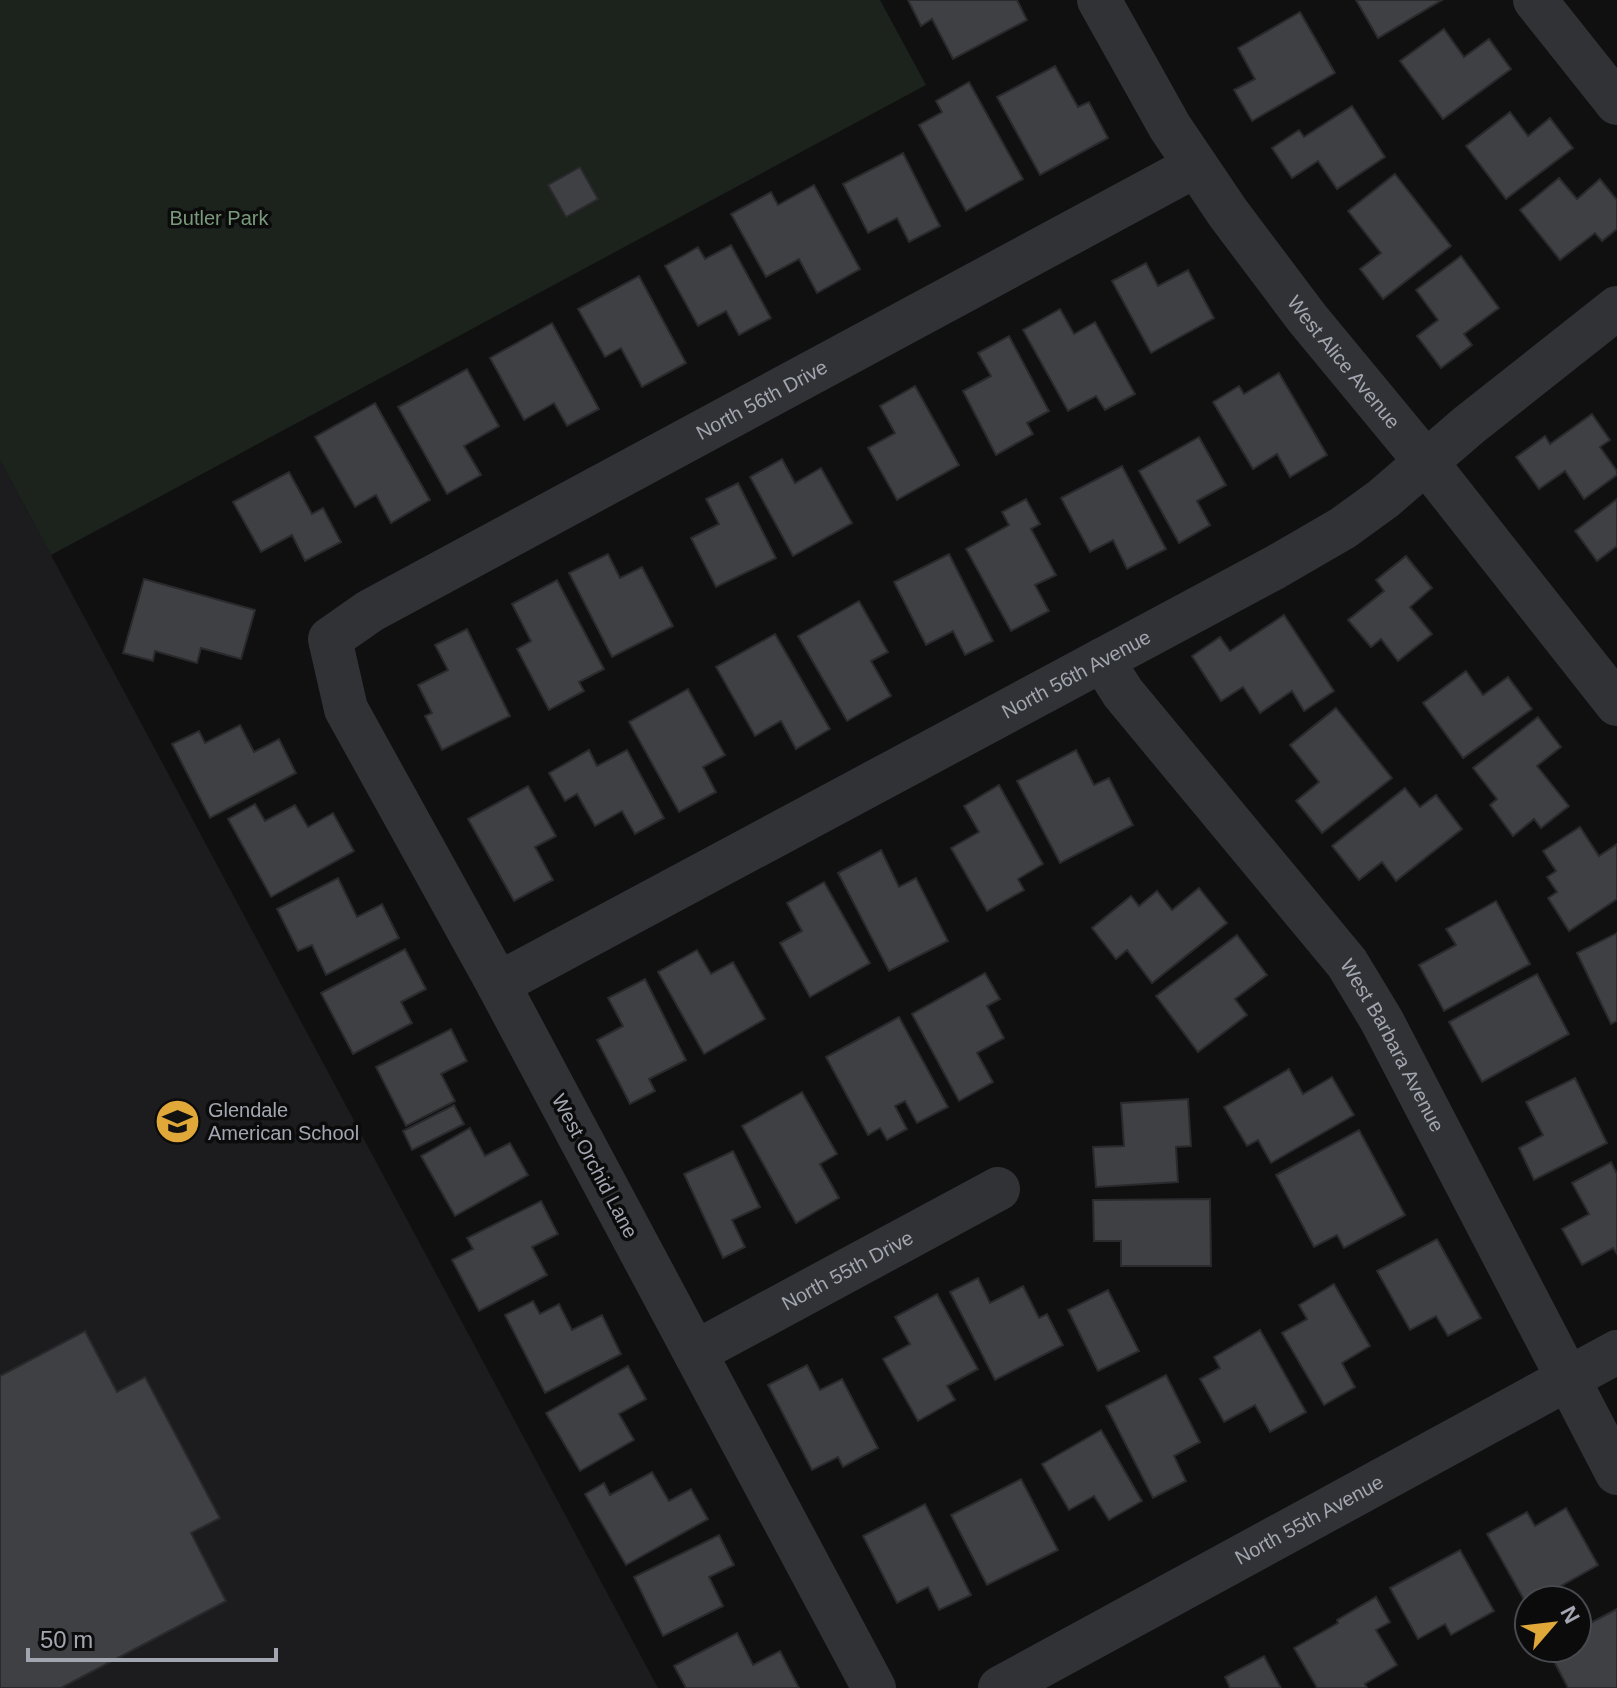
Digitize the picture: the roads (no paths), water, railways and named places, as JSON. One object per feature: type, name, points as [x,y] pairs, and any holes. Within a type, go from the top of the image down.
[{"type":"street","name":"West Alice Avenue","points":[[1099,0],[1195,166],[1307,318],[1426,462],[1617,704]]},
{"type":"street","points":[[1535,0],[1617,103]]},
{"type":"street","name":"North 56th Drive","points":[[330,639],[370,611],[1195,166]]},
{"type":"street","name":"North 56th Avenue","points":[[498,984],[1274,568],[1343,528],[1383,499],[1617,308]]},
{"type":"street","name":"West Orchid Lane","points":[[330,639],[346,709],[498,984],[874,1688]]},
{"type":"street","name":"West Barbara Avenue","points":[[1102,660],[1123,693],[1347,963],[1382,1021],[1617,1473]]},
{"type":"street","name":"North 55th Drive","points":[[696,1352],[998,1189]]},
{"type":"street","name":"North 55th Avenue","points":[[1000,1688],[1617,1352]]},
{"type":"place","name":"Glendale American School","points":[[177,1122]]},
{"type":"park label","name":"Butler Park","points":[[219,218]]}]
